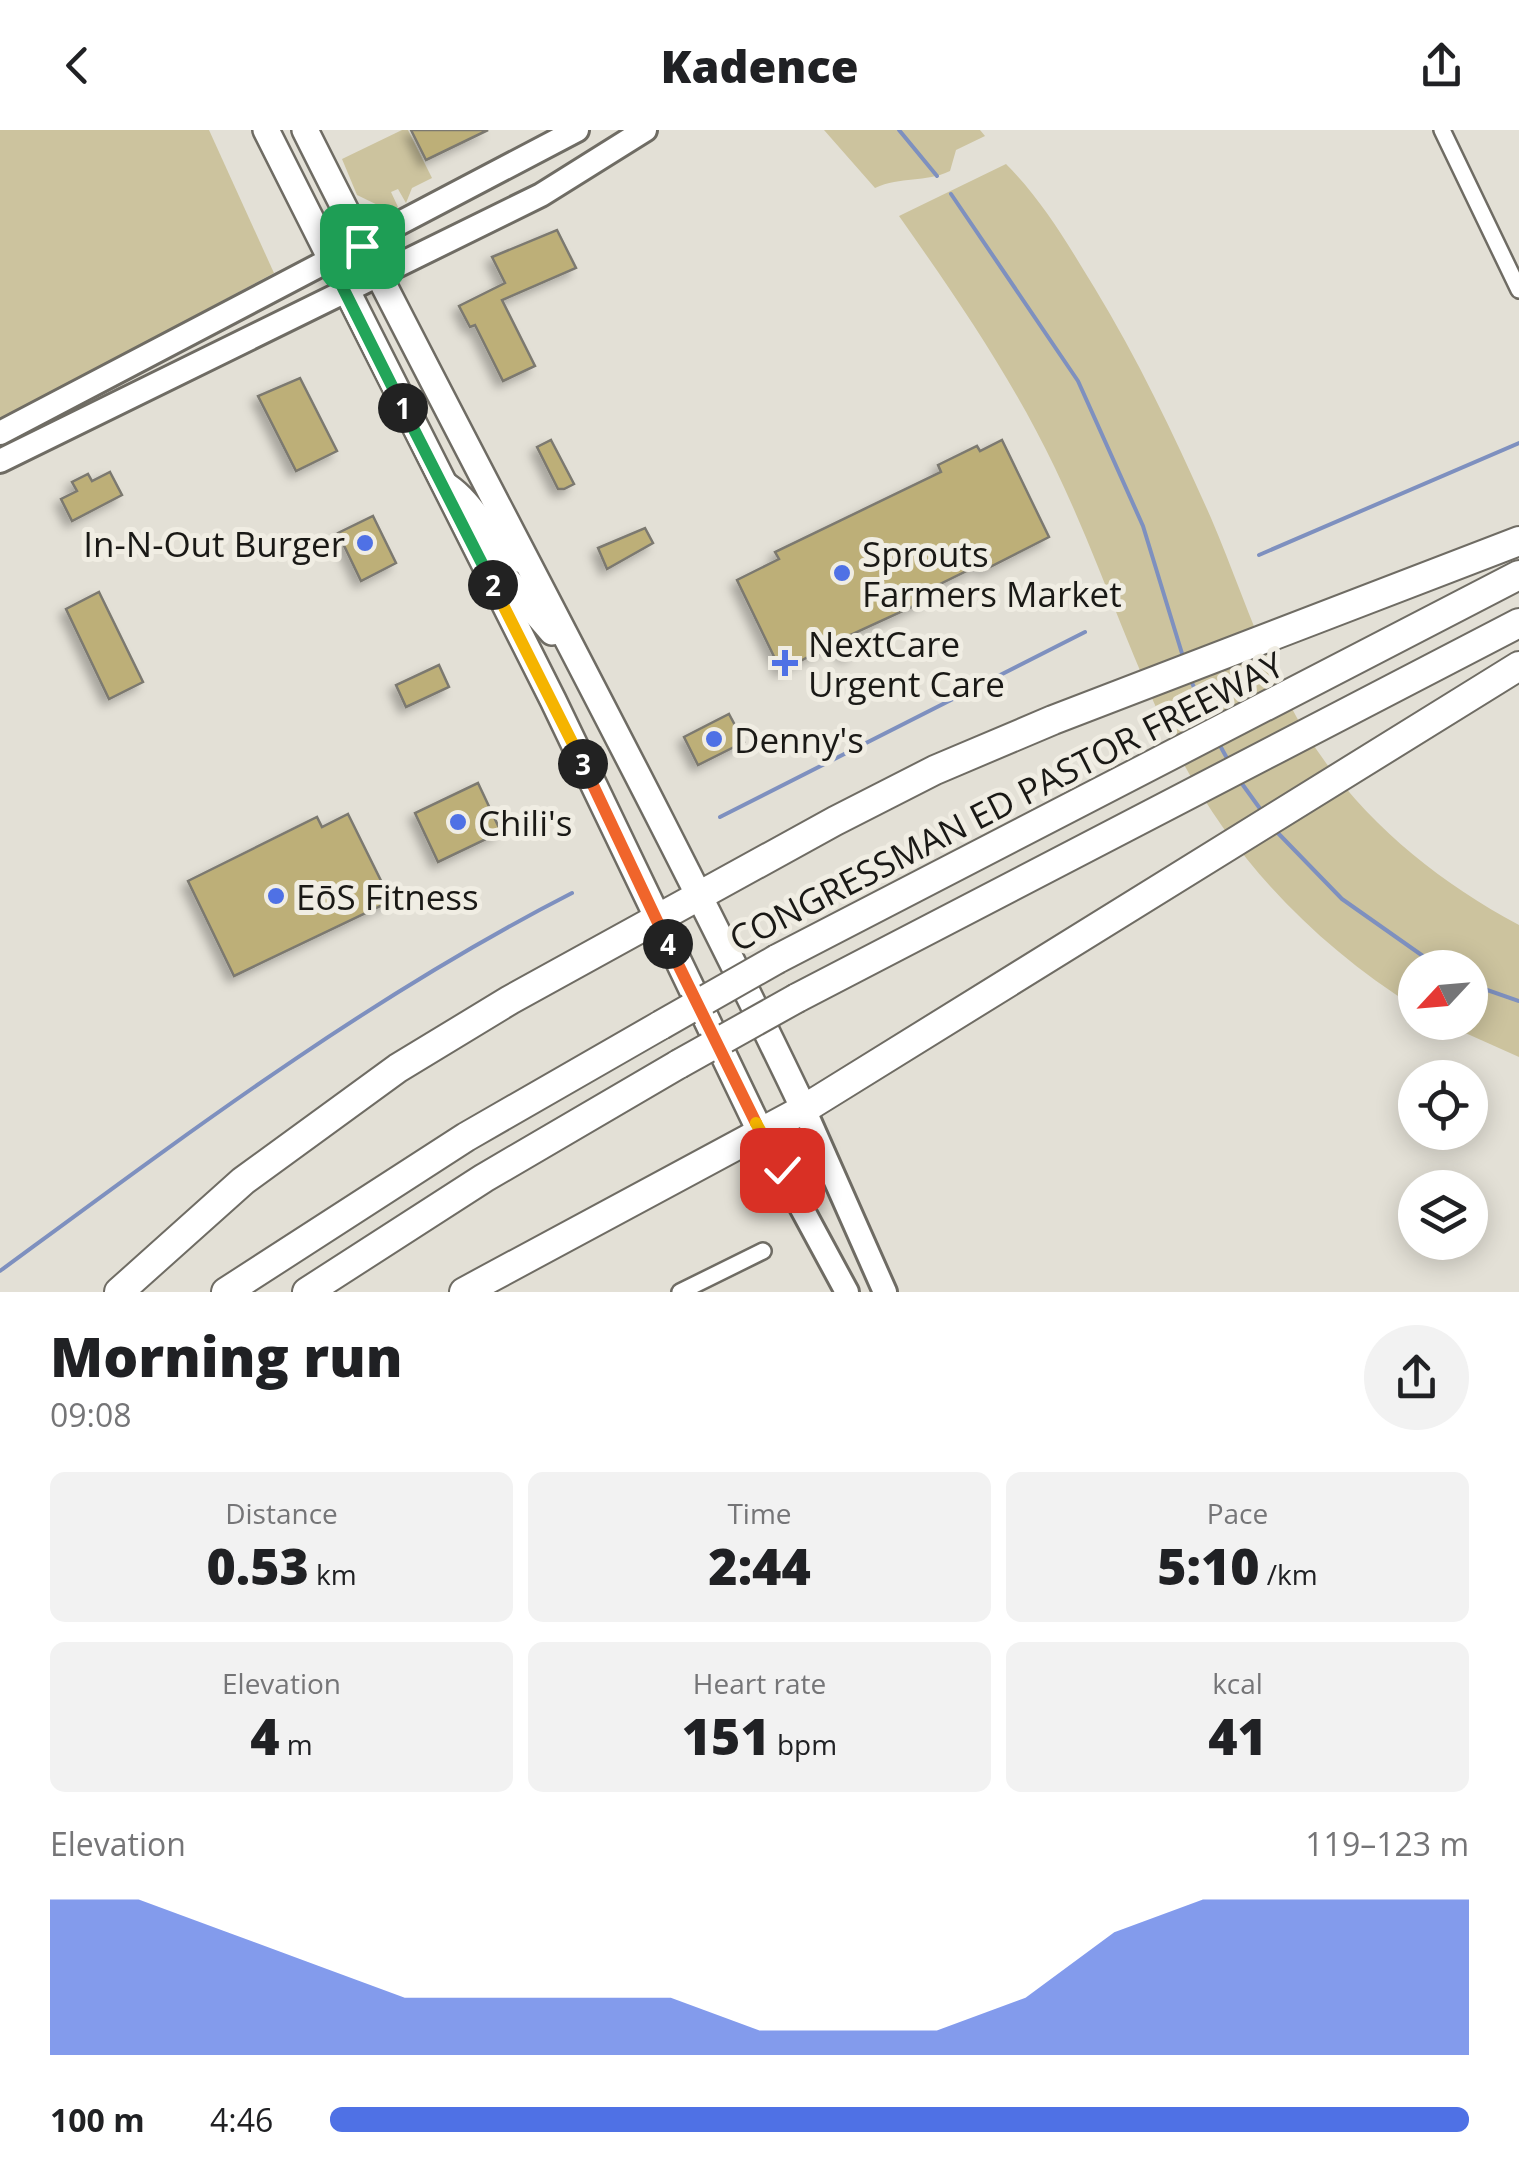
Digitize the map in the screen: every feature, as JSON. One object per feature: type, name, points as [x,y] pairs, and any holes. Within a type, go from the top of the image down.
[{"type":"highway","points":[[119,1292],[242,1181],[356,1096],[446,1037],[656,919],[935,770],[1519,541]]},
{"type":"highway","name":"CONGRESSMAN ED PASTOR FREEWAY","points":[[226,1292],[466,1137],[777,959],[1519,575]]},
{"type":"highway","points":[[306,1292],[484,1178],[797,998],[1519,623]]},
{"type":"highway","points":[[464,1292],[804,1109],[1519,666]]},
{"type":"main road","points":[[266,130],[552,700],[761,1133],[847,1292]]},
{"type":"main road","points":[[306,130],[443,403],[701,895],[804,1109],[885,1292]]},
{"type":"main road","points":[[0,433],[405,224],[577,130]]},
{"type":"main road","points":[[0,460],[189,365],[346,294],[554,188],[645,130]]},
{"type":"main road","points":[[439,480],[468,501],[502,550],[525,561]]},
{"type":"main road","points":[[480,560],[504,573],[522,600],[574,652]]},
{"type":"street","points":[[1442,130],[1519,290]]},
{"type":"street","points":[[680,1292],[763,1250]]},
{"type":"shaded area","points":[[0,130],[209,130],[274,273],[0,420]]},
{"type":"shaded area","points":[[408,130],[432,178],[412,188],[406,203],[398,189],[391,192],[398,207],[390,211],[357,195],[342,159]]},
{"type":"shaded area","points":[[824,130],[980,130],[985,136],[956,150],[950,171],[875,188]]},
{"type":"shaded area","points":[[1006,164],[1032,193],[1111,315],[1142,372],[1211,518],[1277,679],[1308,737],[1357,802],[1386,831],[1449,882],[1519,925],[1519,1057],[1481,1040],[1488,1040],[1488,950],[1398,950],[1398,995],[1306,923],[1274,891],[1218,820],[1193,781],[1156,707],[1071,502],[1038,435],[982,339],[899,216]]},
{"type":"building","points":[[411,130],[488,130],[426,160]]},
{"type":"building","points":[[557,230],[576,268],[502,300],[535,366],[503,381],[475,325],[470,327],[459,306],[505,283],[492,257]]},
{"type":"building","points":[[300,378],[337,451],[296,471],[258,396]]},
{"type":"building","points":[[551,440],[574,484],[564,489],[558,489],[537,447]]},
{"type":"building","points":[[1002,440],[1049,537],[984,570],[981,564],[928,590],[929,599],[848,636],[856,652],[845,657],[837,642],[781,671],[737,580],[779,559],[775,552],[941,472],[938,465],[977,446],[980,451]]},
{"type":"building","points":[[110,472],[122,495],[72,521],[61,499],[77,491],[72,482],[88,474],[92,481]]},
{"type":"building","name":"In-N-Out Burger","points":[[373,516],[396,563],[361,581],[338,533]]},
{"type":"building","points":[[645,528],[653,543],[607,569],[598,548]]},
{"type":"building","points":[[99,592],[143,682],[109,699],[66,609]]},
{"type":"building","points":[[439,665],[449,687],[406,707],[396,685]]},
{"type":"building","name":"Denny's","points":[[729,714],[744,742],[698,765],[684,737]]},
{"type":"building","name":"Chili's","points":[[478,783],[501,832],[438,862],[415,813]]},
{"type":"building","name":"EōS Fitness","points":[[348,814],[391,901],[234,976],[188,881],[317,817],[322,827]]},
{"type":"waterway","points":[[899,130],[937,176]]},
{"type":"waterway","points":[[951,194],[1078,381],[1143,526],[1184,660]]},
{"type":"waterway","points":[[1259,555],[1519,443]]},
{"type":"waterway","points":[[720,817],[1085,632]]},
{"type":"waterway","points":[[1190,678],[1210,725]]},
{"type":"waterway","points":[[1218,742],[1228,760]]},
{"type":"waterway","points":[[1240,781],[1261,810]]},
{"type":"waterway","points":[[1275,830],[1342,899],[1414,950]]},
{"type":"waterway","points":[[0,1271],[278,1070],[422,977],[572,893]]},
{"type":"waterway","points":[[1488,990],[1519,1001]]},
{"type":"place","name":"In-N-Out Burger","points":[[365,543]]},
{"type":"place","name":"Sprouts Farmers Market","points":[[842,573]]},
{"type":"place","name":"NextCare Urgent Care","points":[[785,663]]},
{"type":"place","name":"Denny's","points":[[714,739]]},
{"type":"place","name":"Chili's","points":[[458,822]]},
{"type":"place","name":"EōS Fitness","points":[[276,896]]},
{"type":"route","points":[[362,246],[330,262],[552,700],[782,1170]]}]
